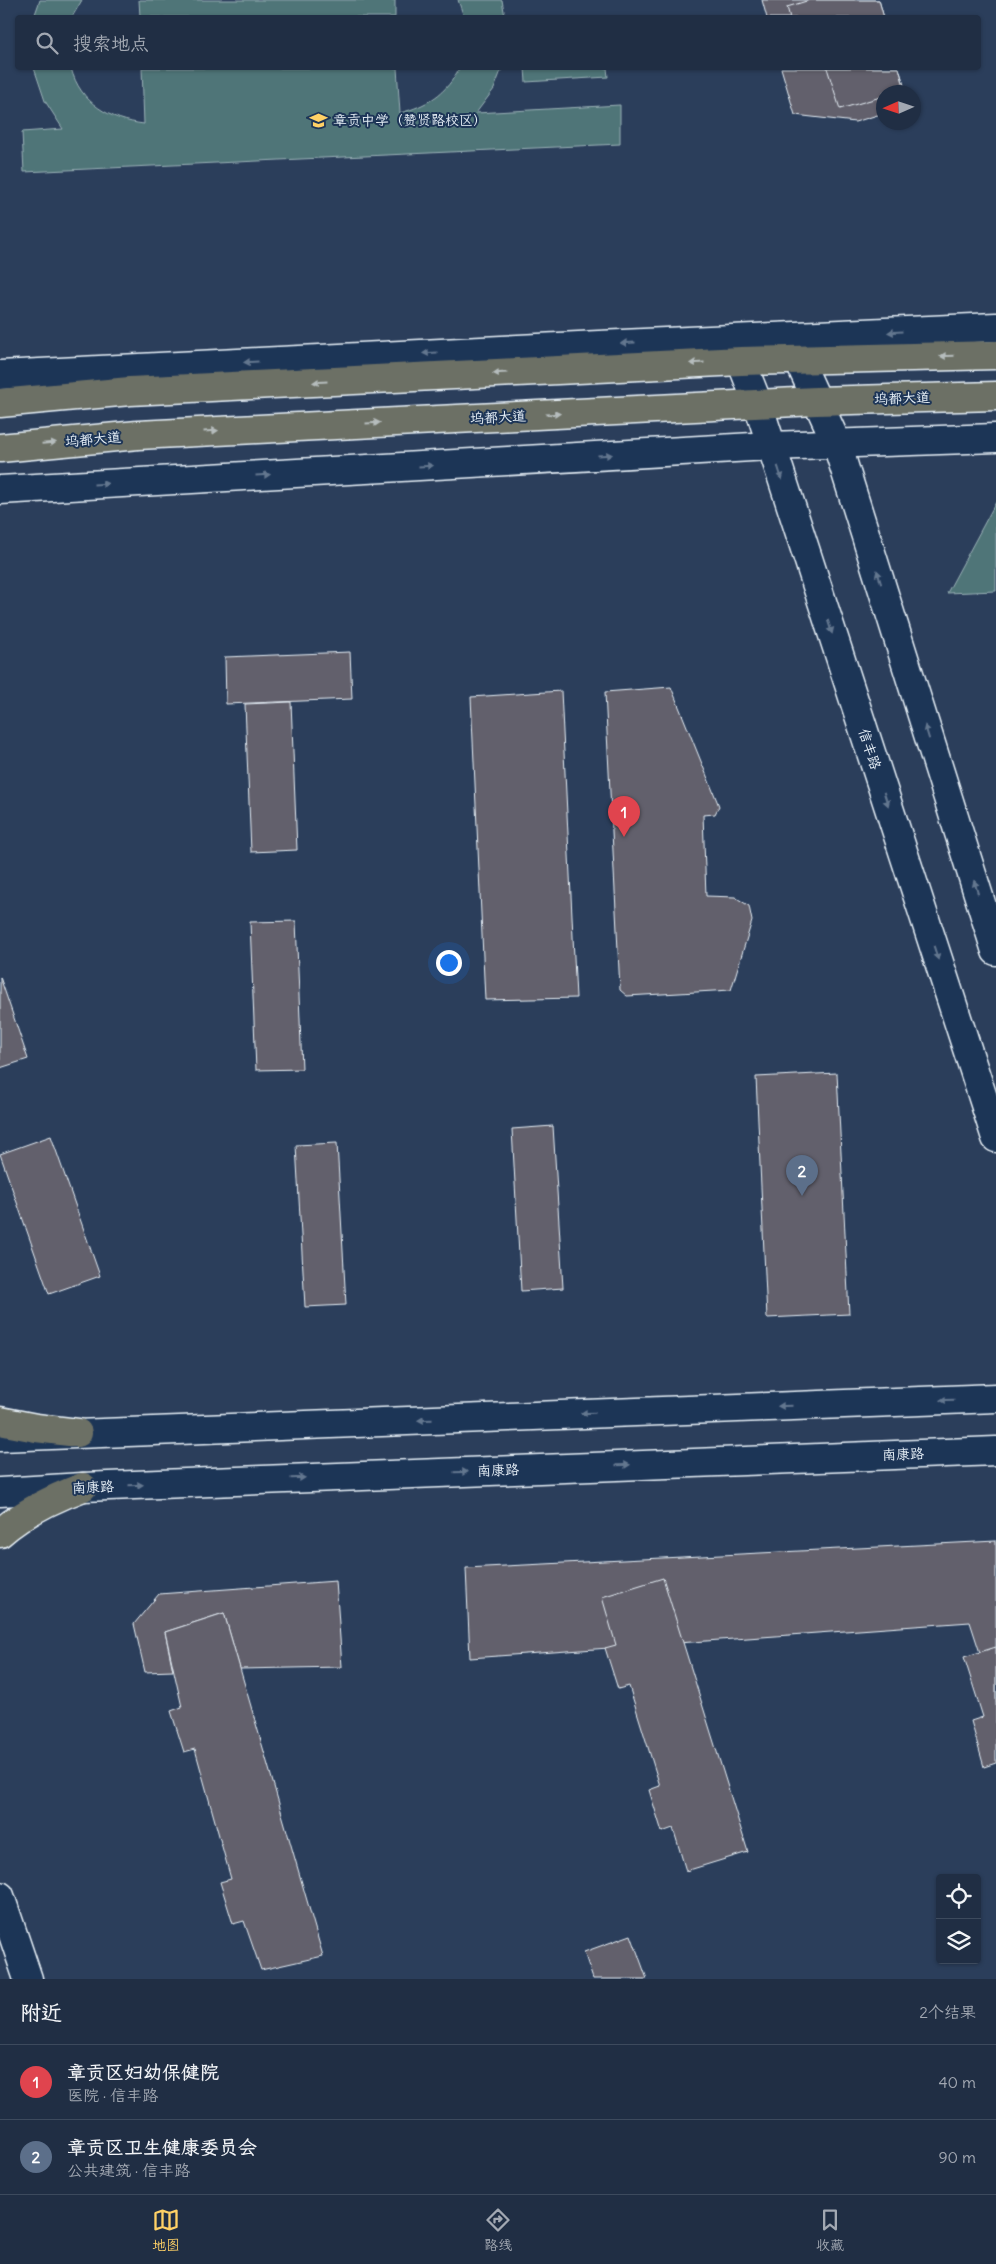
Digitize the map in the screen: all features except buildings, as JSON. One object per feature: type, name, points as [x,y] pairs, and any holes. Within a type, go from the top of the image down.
[{"type":"main road","points":[[0,375],[599,344],[996,327]]},
{"type":"main road","points":[[0,402],[130,392],[741,361],[996,355]]},
{"type":"main road","name":"信丰路","points":[[741,361],[758,404],[996,1138]]},
{"type":"main road","points":[[799,361],[837,444],[996,951]]},
{"type":"main road","name":"坞都大道","points":[[0,448],[138,435],[816,401],[996,396]]},
{"type":"main road","points":[[0,490],[771,446],[996,438]]},
{"type":"main road","points":[[0,1437],[996,1398]]},
{"type":"main road","points":[[0,1421],[78,1433]]},
{"type":"main road","name":"南康路","points":[[0,1492],[83,1487],[996,1451]]},
{"type":"main road","points":[[0,1533],[29,1512],[55,1497],[83,1487]]},
{"type":"main road","points":[[0,1896],[28,1979]]},
{"type":"green space","points":[[40,0],[82,0],[73,15],[35,15]]},
{"type":"green space","points":[[139,0],[395,0],[395,15],[140,15]]},
{"type":"green space","points":[[458,0],[502,0],[505,15],[463,15]]},
{"type":"green space","points":[[35,70],[72,70],[81,91],[98,108],[108,114],[131,122],[144,124],[142,70],[397,70],[400,113],[419,107],[435,97],[449,85],[458,70],[501,70],[494,89],[476,113],[620,105],[620,144],[24,172],[22,132],[63,129],[45,101]]},
{"type":"green space","points":[[525,70],[607,70],[608,77],[526,82]]},
{"type":"green space","points":[[996,502],[996,591],[947,593]]},
{"type":"place","name":"章贡中学（赞贤路校区）","points":[[319,120]]},
{"type":"place","name":"章贡区妇幼保健院","points":[[624,837]]},
{"type":"place","name":"章贡区卫生健康委员会","points":[[802,1196]]}]
